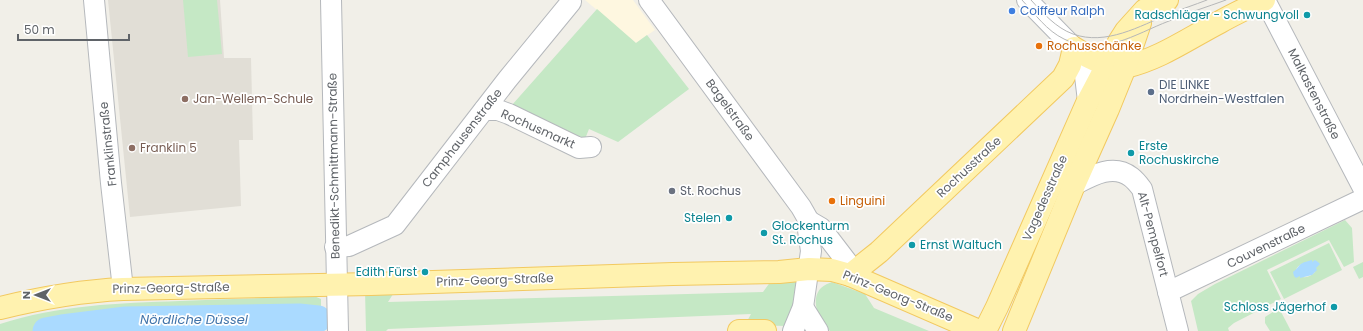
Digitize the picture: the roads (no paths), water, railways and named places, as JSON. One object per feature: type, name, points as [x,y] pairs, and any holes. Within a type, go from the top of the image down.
[{"type":"main road","points":[[1116,66],[1148,5],[1167,0]]},
{"type":"main road","points":[[1074,48],[1087,56],[1116,66],[1138,64],[1165,52],[1221,21],[1265,0]]},
{"type":"main road","points":[[1148,5],[1146,22],[1152,38],[1165,52]]},
{"type":"main road","name":"Rochusstraße","points":[[850,275],[879,252],[1063,78],[1070,65],[1074,48]]},
{"type":"main road","name":"Vagedesstraße","points":[[985,331],[1088,100],[1116,66]]},
{"type":"main road","name":"Vagedesstraße","points":[[1014,331],[1074,185],[1108,109],[1116,66]]},
{"type":"main road","name":"Prinz-Georg-Straße","points":[[0,308],[66,294],[95,290],[779,272],[809,269],[832,270],[850,275],[979,331]]},
{"type":"main road","points":[[739,331],[765,331]]},
{"type":"street","name":"Franklinstraße","points":[[94,0],[123,289]]},
{"type":"street","name":"Benedikt-Schmittmann-Straße","points":[[331,0],[335,247],[338,331]]},
{"type":"street","name":"Bagelstraße","points":[[649,0],[802,207],[809,221],[808,230],[811,251],[809,269]]},
{"type":"street","points":[[1027,0],[1074,48],[1085,76],[1088,100]]},
{"type":"street","name":"Malkastenstraße","points":[[1265,0],[1363,188]]},
{"type":"street","name":"Camphausenstraße","points":[[335,247],[349,246],[360,243],[395,225],[507,80],[571,2]]},
{"type":"street","name":"Rochusmarkt","points":[[484,110],[498,110],[509,114],[579,148],[591,147]]},
{"type":"street","name":"Alt-Pempelfort","points":[[1074,185],[1095,174],[1110,171],[1125,173],[1132,177],[1142,189],[1178,331]]},
{"type":"street","name":"Couvenstraße","points":[[1168,292],[1363,199]]},
{"type":"street","name":"Bagelstraße","points":[[809,221],[821,228],[834,245],[846,262],[850,275]]},
{"type":"street","points":[[793,331],[803,307],[809,269]]},
{"type":"street","points":[[803,307],[818,331]]},
{"type":"water","points":[[1312,260],[1312,262],[1315,260],[1320,264],[1312,275],[1300,278],[1300,276],[1296,278],[1294,276],[1293,272],[1300,265]]},
{"type":"waterway","name":"Nördliche Düssel","points":[[46,331],[126,320],[299,317],[318,319]]},
{"type":"tram line","points":[[1022,0],[1052,32],[1064,39],[1078,44],[1091,46],[1118,42],[1183,15],[1226,0]]},
{"type":"tram line","points":[[1031,0],[1050,20],[1061,28],[1073,34],[1098,38],[1135,29],[1169,14],[1207,0]]},
{"type":"place","name":"Coiffeur Ralph","points":[[1012,11]]},
{"type":"place","name":"Radschläger - Schwungvoll","points":[[1307,15]]},
{"type":"place","name":"Rochusschänke","points":[[1039,46]]},
{"type":"place","name":"DIE LINKE Nordrhein-Westfalen","points":[[1151,92]]},
{"type":"place","name":"Jan-Wellem-Schule","points":[[185,99]]},
{"type":"place","name":"Franklin 5","points":[[132,148]]},
{"type":"place","name":"Erste Rochuskirche","points":[[1131,153]]},
{"type":"place","name":"St. Rochus","points":[[672,191]]},
{"type":"place","name":"Linguini","points":[[832,201]]},
{"type":"place","name":"Stelen","points":[[729,218]]},
{"type":"place","name":"Glockenturm St. Rochus","points":[[764,233]]},
{"type":"place","name":"Ernst Waltuch","points":[[912,245]]},
{"type":"place","name":"Edith Fürst","points":[[425,272]]},
{"type":"place","name":"Schloss Jägerhof","points":[[1334,307]]}]
